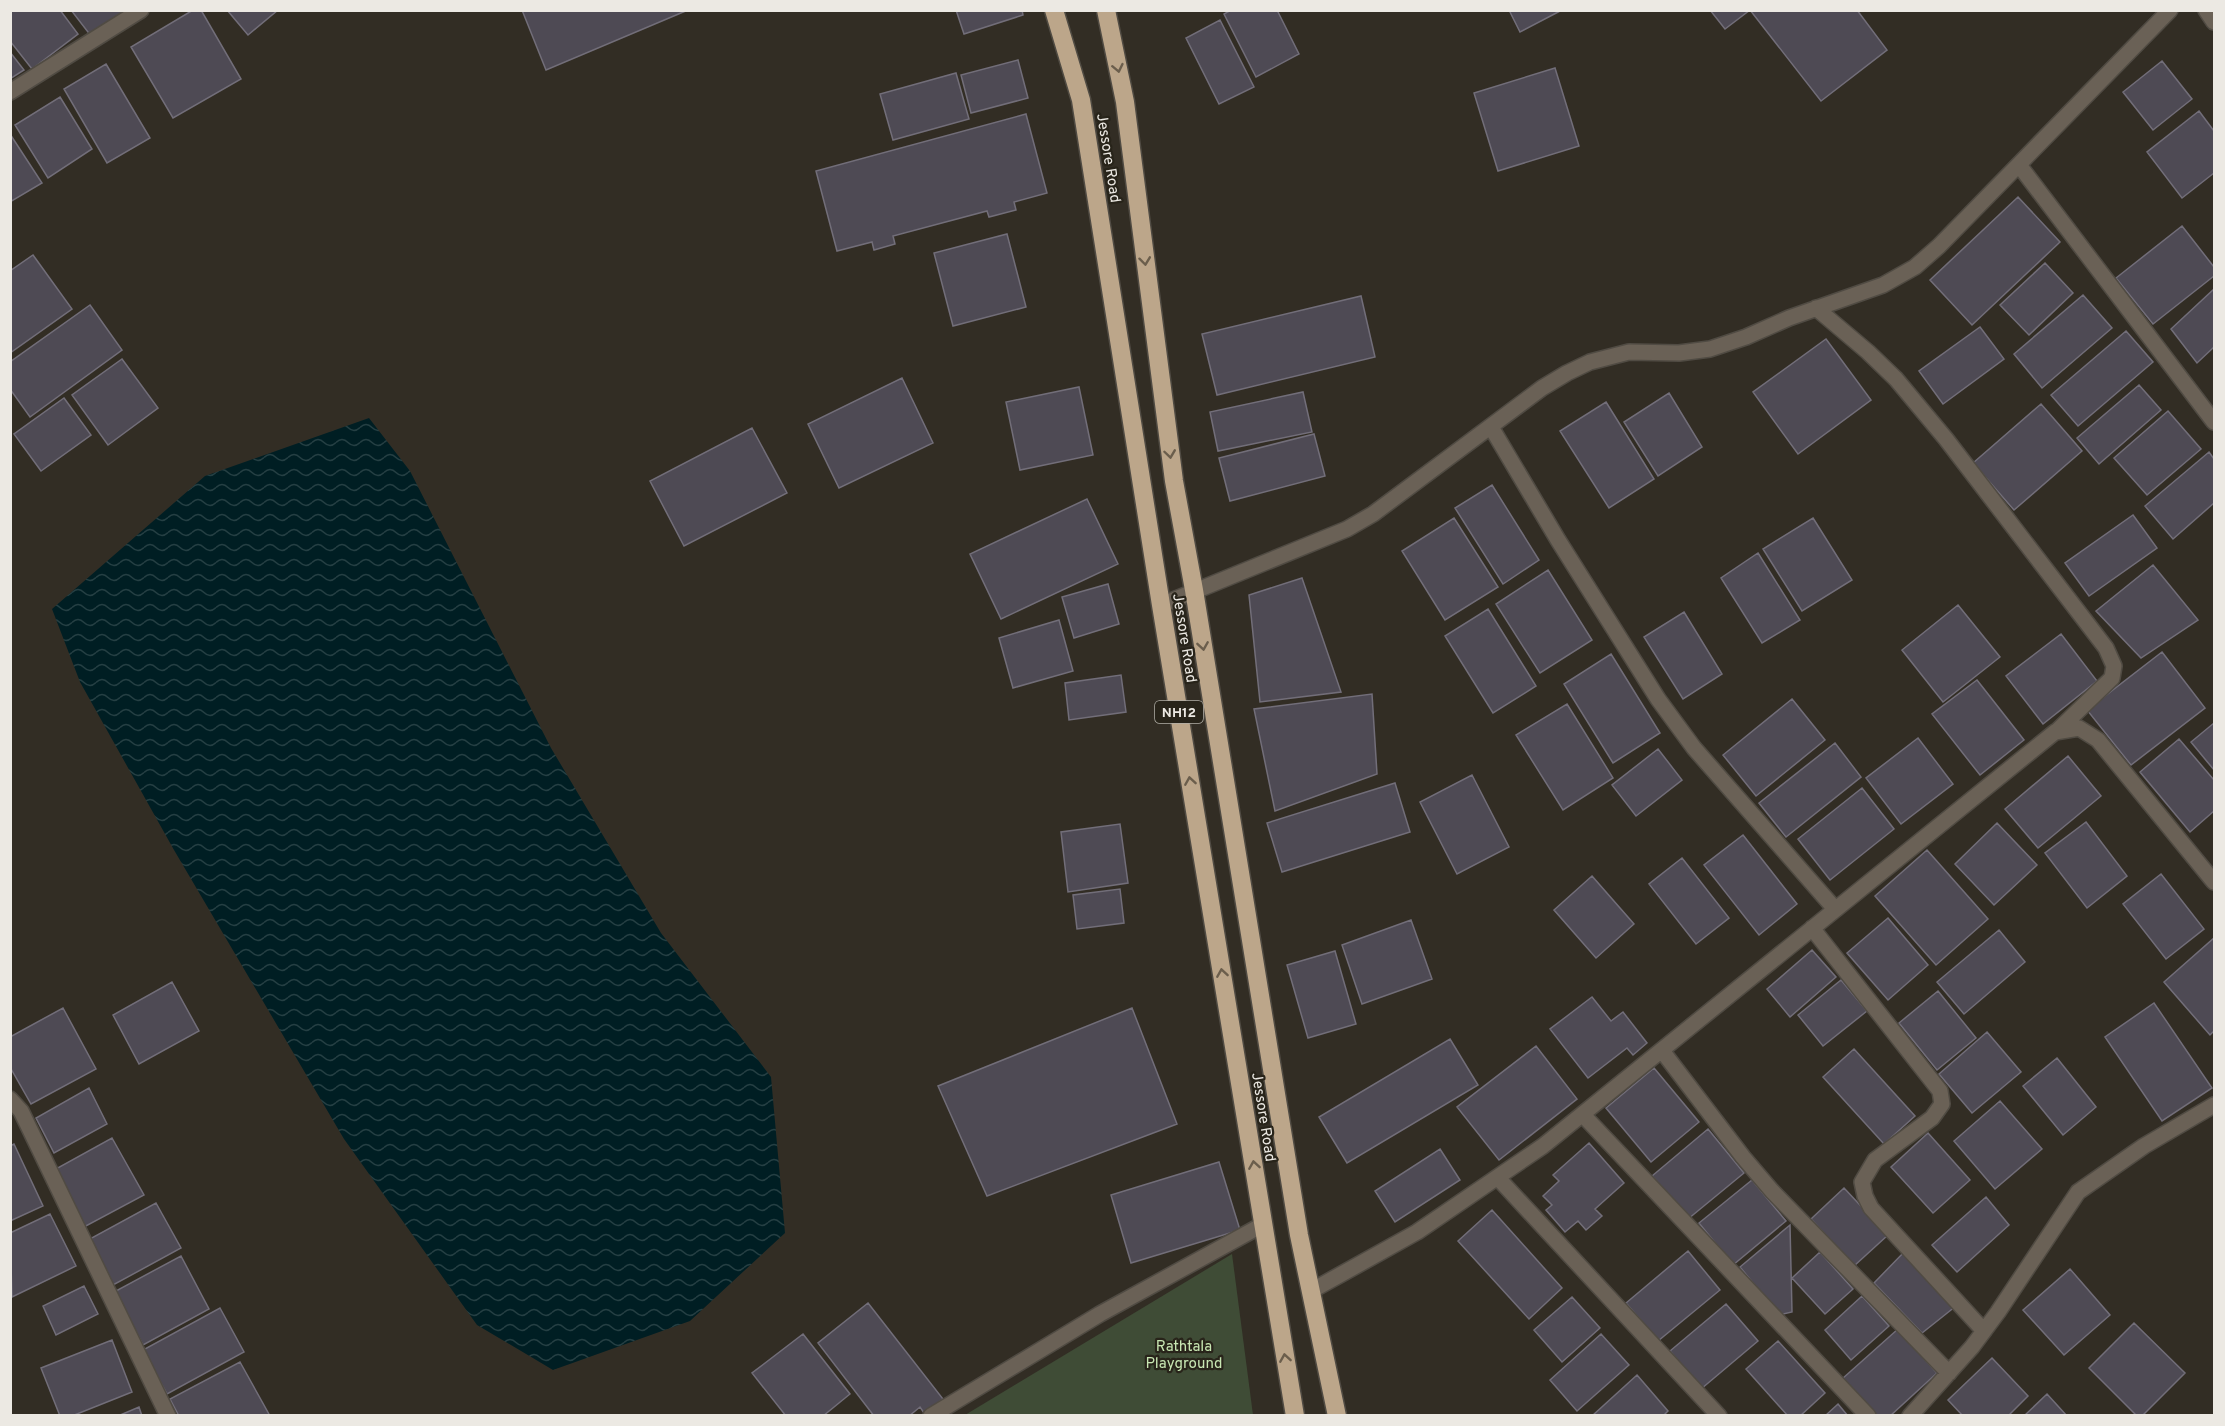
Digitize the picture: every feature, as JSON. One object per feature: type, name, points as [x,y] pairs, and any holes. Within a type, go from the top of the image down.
[{"type":"highway","name":"Jessore Road","points":[[1054,10],[1081,100],[1161,605],[1295,1416]]},
{"type":"highway","name":"NH12","points":[[1106,10],[1125,102],[1174,481],[1194,590],[1274,1083],[1311,1291],[1337,1416]]},
{"type":"street","points":[[10,92],[141,10]]},
{"type":"street","points":[[1161,605],[1347,529],[1373,514],[1542,388],[1590,362],[1629,352],[1679,352],[1710,349],[1883,285],[1915,267],[1939,246],[2170,10]]},
{"type":"street","points":[[2206,10],[2214,22]]},
{"type":"street","points":[[2019,165],[2214,422]]},
{"type":"street","points":[[1311,1291],[1417,1232],[1498,1178],[1583,1115],[2055,732],[2112,678],[2114,666],[2106,648],[1946,439],[1896,379],[1868,351],[1816,308]]},
{"type":"street","points":[[1491,427],[1558,540],[1658,699],[1694,748],[1835,909]]},
{"type":"street","points":[[2055,732],[2079,728],[2098,740],[2214,882]]},
{"type":"street","points":[[1812,928],[1940,1092],[1941,1104],[1932,1118],[1875,1160],[1862,1182],[1865,1196],[1871,1208],[1984,1330]]},
{"type":"street","points":[[1663,1052],[1743,1157],[1772,1191],[1949,1373]]},
{"type":"street","points":[[10,1099],[21,1110],[168,1416]]},
{"type":"street","points":[[1910,1416],[1984,1330],[2078,1192],[2144,1146],[2214,1104]]},
{"type":"street","points":[[1583,1115],[1868,1416]]},
{"type":"street","points":[[1498,1178],[1719,1416]]},
{"type":"street","points":[[931,1416],[1100,1314],[1264,1224]]},
{"type":"green space","name":"Rathtala Playground","points":[[1232,1254],[1253,1415],[965,1415]]},
{"type":"water","points":[[369,418],[410,471],[551,748],[661,933],[771,1077],[785,1233],[690,1321],[553,1370],[477,1325],[344,1139],[174,850],[80,682],[52,609],[205,476]]},
{"type":"building","points":[[10,10],[60,10],[78,34],[32,69],[10,41]]},
{"type":"building","points":[[71,10],[121,10],[122,13],[91,36]]},
{"type":"building","points":[[193,10],[201,10],[241,79],[173,118],[131,47]]},
{"type":"building","points":[[227,10],[278,10],[248,35]]},
{"type":"building","points":[[522,10],[688,10],[546,70]]},
{"type":"building","points":[[956,10],[1022,10],[1023,15],[964,34]]},
{"type":"building","points":[[1231,10],[1277,10],[1299,54],[1256,77],[1224,14]]},
{"type":"building","points":[[1509,10],[1562,10],[1520,32]]},
{"type":"building","points":[[1710,10],[1750,10],[1725,29]]},
{"type":"building","points":[[1750,10],[1857,10],[1887,50],[1821,101]]},
{"type":"building","points":[[1220,20],[1254,87],[1219,104],[1186,38]]},
{"type":"building","points":[[10,52],[24,70],[10,79]]},
{"type":"building","points":[[1018,60],[1028,98],[971,113],[961,75]]},
{"type":"building","points":[[2162,61],[2192,99],[2153,130],[2123,92]]},
{"type":"building","points":[[106,64],[150,138],[107,163],[64,89]]},
{"type":"building","points":[[1555,68],[1579,146],[1498,171],[1474,93]]},
{"type":"building","points":[[956,73],[969,119],[893,140],[880,94]]},
{"type":"building","points":[[60,97],[92,149],[48,178],[15,125]]},
{"type":"building","points":[[2199,111],[2214,131],[2214,173],[2182,198],[2147,152]]},
{"type":"building","points":[[1026,114],[1047,193],[1014,202],[1016,210],[989,217],[987,211],[893,236],[895,244],[874,250],[872,242],[837,251],[816,171]]},
{"type":"building","points":[[10,134],[42,183],[10,202]]},
{"type":"building","points":[[2018,197],[2060,242],[1972,325],[1930,280]]},
{"type":"building","points":[[2182,226],[2214,267],[2214,276],[2153,324],[2116,278]]},
{"type":"building","points":[[1007,234],[1026,307],[953,326],[934,253]]},
{"type":"building","points":[[33,255],[72,309],[10,353],[10,271]]},
{"type":"building","points":[[2045,263],[2073,293],[2029,335],[2000,305]]},
{"type":"building","points":[[2214,289],[2214,347],[2197,363],[2171,329]]},
{"type":"building","points":[[2083,295],[2112,328],[2042,388],[2014,354]]},
{"type":"building","points":[[1361,296],[1375,357],[1217,395],[1202,334]]},
{"type":"building","points":[[90,305],[122,350],[30,417],[10,389],[10,362]]},
{"type":"building","points":[[1980,327],[2004,359],[1943,404],[1919,371]]},
{"type":"building","points":[[2126,331],[2153,362],[2078,426],[2051,395]]},
{"type":"building","points":[[1826,339],[1871,400],[1798,454],[1753,392]]},
{"type":"building","points":[[122,359],[158,408],[108,445],[72,395]]},
{"type":"building","points":[[902,378],[933,443],[839,488],[808,424]]},
{"type":"building","points":[[2139,385],[2161,410],[2099,464],[2077,438]]},
{"type":"building","points":[[1079,387],[1093,455],[1020,470],[1006,402]]},
{"type":"building","points":[[1303,392],[1312,432],[1218,451],[1210,412]]},
{"type":"building","points":[[1669,393],[1702,447],[1658,476],[1624,422]]},
{"type":"building","points":[[64,398],[91,435],[41,471],[14,434]]},
{"type":"building","points":[[1606,402],[1654,479],[1609,508],[1560,431]]},
{"type":"building","points":[[2041,404],[2082,451],[2014,510],[1973,463]]},
{"type":"building","points":[[2168,411],[2201,449],[2147,495],[2114,458]]},
{"type":"building","points":[[752,428],[787,493],[684,546],[650,481]]},
{"type":"building","points":[[1314,434],[1325,476],[1230,501],[1219,458]]},
{"type":"building","points":[[2209,452],[2214,459],[2214,503],[2173,539],[2145,506]]},
{"type":"building","points":[[1492,485],[1539,560],[1503,584],[1455,508]]},
{"type":"building","points":[[1087,499],[1118,564],[1001,619],[970,554]]},
{"type":"building","points":[[2133,515],[2157,548],[2089,596],[2065,563]]},
{"type":"building","points":[[1454,518],[1498,587],[1445,620],[1402,551]]},
{"type":"building","points":[[1813,518],[1852,580],[1802,611],[1763,549]]},
{"type":"building","points":[[1758,553],[1800,620],[1762,643],[1721,578]]},
{"type":"building","points":[[2153,565],[2198,620],[2141,658],[2096,611]]},
{"type":"building","points":[[1548,570],[1592,640],[1540,673],[1496,604]]},
{"type":"building","points":[[1302,578],[1341,692],[1260,702],[1249,595]]},
{"type":"building","points":[[1108,584],[1119,624],[1074,638],[1062,597]]},
{"type":"building","points":[[1958,605],[2000,657],[1943,702],[1902,650]]},
{"type":"building","points":[[1488,609],[1536,686],[1493,713],[1445,636]]},
{"type":"building","points":[[1684,612],[1722,674],[1683,699],[1644,637]]},
{"type":"building","points":[[1059,620],[1073,671],[1013,688],[999,638]]},
{"type":"building","points":[[2061,634],[2097,681],[2043,724],[2006,676]]},
{"type":"building","points":[[2162,652],[2205,708],[2131,765],[2087,710]]},
{"type":"building","points":[[1611,654],[1660,733],[1613,763],[1564,684]]},
{"type":"building","points":[[1121,675],[1126,712],[1069,720],[1065,683]]},
{"type":"building","points":[[1977,680],[2024,740],[1980,775],[1932,714]]},
{"type":"building","points":[[1372,694],[1377,774],[1275,811],[1254,709]]},
{"type":"building","points":[[1792,699],[1825,740],[1756,796],[1723,755]]},
{"type":"building","points":[[1567,704],[1613,778],[1563,810],[1516,735]]},
{"type":"building","points":[[2214,723],[2214,770],[2191,742]]},
{"type":"building","points":[[1918,738],[1953,784],[1901,824],[1866,778]]},
{"type":"building","points":[[2179,739],[2214,780],[2214,811],[2190,832],[2140,772]]},
{"type":"building","points":[[1835,743],[1861,777],[1786,837],[1759,803]]},
{"type":"building","points":[[1658,749],[1682,780],[1636,816],[1612,785]]},
{"type":"building","points":[[2068,756],[2101,796],[2038,848],[2005,809]]},
{"type":"building","points":[[1472,775],[1509,847],[1457,874],[1420,802]]},
{"type":"building","points":[[1395,783],[1410,832],[1282,872],[1267,823]]},
{"type":"building","points":[[1862,788],[1894,829],[1830,880],[1798,839]]},
{"type":"building","points":[[2086,822],[2127,876],[2087,908],[2045,853]]},
{"type":"building","points":[[1997,823],[2037,865],[1994,905],[1955,864]]},
{"type":"building","points":[[1120,824],[1128,883],[1068,892],[1061,832]]},
{"type":"building","points":[[1743,835],[1797,904],[1759,935],[1704,865]]},
{"type":"building","points":[[1927,850],[1988,919],[1936,965],[1875,896]]},
{"type":"building","points":[[1682,858],[1729,918],[1696,944],[1649,884]]},
{"type":"building","points":[[2161,874],[2204,929],[2166,959],[2123,904]]},
{"type":"building","points":[[1592,876],[1634,924],[1596,958],[1554,910]]},
{"type":"building","points":[[1120,889],[1124,923],[1077,929],[1073,895]]},
{"type":"building","points":[[1888,918],[1928,965],[1888,1000],[1847,953]]},
{"type":"building","points":[[1411,920],[1432,979],[1362,1004],[1342,945]]},
{"type":"building","points":[[1999,930],[2025,962],[1964,1014],[1937,982]]},
{"type":"building","points":[[2214,938],[2214,1031],[2210,1035],[2164,982]]},
{"type":"building","points":[[1812,950],[1836,977],[1790,1017],[1767,989]]},
{"type":"building","points":[[1335,951],[1356,1024],[1308,1038],[1287,965]]},
{"type":"building","points":[[1841,980],[1867,1011],[1823,1046],[1798,1015]]},
{"type":"building","points":[[172,982],[199,1031],[139,1064],[113,1015]]},
{"type":"building","points":[[1938,991],[1976,1038],[1937,1070],[1899,1023]]},
{"type":"building","points":[[1592,997],[1611,1021],[1623,1012],[1647,1043],[1633,1055],[1627,1048],[1588,1078],[1550,1029]]},
{"type":"building","points":[[2154,1003],[2212,1088],[2162,1121],[2105,1037]]},
{"type":"building","points":[[63,1008],[96,1069],[31,1104],[10,1067],[10,1037]]},
{"type":"building","points":[[1132,1008],[1177,1124],[987,1196],[938,1086]]},
{"type":"building","points":[[1987,1032],[2021,1072],[1972,1113],[1939,1074]]},
{"type":"building","points":[[1450,1039],[1478,1085],[1347,1163],[1319,1117]]},
{"type":"building","points":[[1536,1046],[1577,1099],[1499,1160],[1457,1107]]},
{"type":"building","points":[[1854,1049],[1915,1116],[1884,1144],[1823,1077]]},
{"type":"building","points":[[2057,1058],[2096,1107],[2063,1135],[2023,1086]]},
{"type":"building","points":[[1654,1068],[1699,1122],[1651,1162],[1606,1108]]},
{"type":"building","points":[[89,1088],[107,1124],[54,1153],[36,1118]]},
{"type":"building","points":[[2000,1101],[2042,1149],[1995,1189],[1954,1141]]},
{"type":"building","points":[[1708,1129],[1744,1173],[1688,1219],[1652,1176]]},
{"type":"building","points":[[1928,1133],[1970,1180],[1933,1213],[1891,1167]]},
{"type":"building","points":[[112,1138],[144,1195],[84,1227],[54,1170]]},
{"type":"building","points":[[1589,1143],[1624,1183],[1595,1209],[1602,1216],[1586,1230],[1578,1221],[1565,1232],[1546,1210],[1552,1205],[1543,1196],[1559,1181],[1553,1175]]},
{"type":"building","points":[[14,1144],[43,1206],[10,1221],[10,1146]]},
{"type":"building","points":[[1440,1149],[1460,1180],[1395,1222],[1375,1191]]},
{"type":"building","points":[[1219,1162],[1240,1230],[1131,1263],[1111,1195]]},
{"type":"building","points":[[1752,1180],[1786,1221],[1733,1265],[1699,1223]]},
{"type":"building","points":[[1844,1188],[1888,1235],[1854,1266],[1811,1219]]},
{"type":"building","points":[[1986,1197],[2009,1225],[1957,1272],[1932,1245]]},
{"type":"building","points":[[156,1203],[181,1248],[113,1285],[88,1240]]},
{"type":"building","points":[[1492,1210],[1562,1288],[1529,1319],[1458,1241]]},
{"type":"building","points":[[50,1214],[76,1266],[12,1297],[10,1233]]},
{"type":"building","points":[[1790,1225],[1792,1312],[1779,1315],[1740,1267]]},
{"type":"building","points":[[1906,1250],[1956,1306],[1922,1333],[1874,1283]]},
{"type":"building","points":[[1688,1251],[1720,1290],[1658,1341],[1626,1303]]},
{"type":"building","points":[[1820,1252],[1853,1289],[1825,1314],[1792,1278]]},
{"type":"building","points":[[181,1256],[209,1309],[143,1345],[114,1292]]},
{"type":"building","points":[[2070,1269],[2110,1315],[2064,1355],[2023,1310]]},
{"type":"building","points":[[84,1286],[98,1314],[56,1335],[43,1306]]},
{"type":"building","points":[[1862,1296],[1889,1326],[1851,1360],[1825,1330]]},
{"type":"building","points":[[1572,1297],[1600,1328],[1562,1362],[1534,1330]]},
{"type":"building","points":[[868,1303],[943,1399],[924,1413],[920,1407],[909,1416],[874,1416],[818,1343]]},
{"type":"building","points":[[1726,1304],[1758,1341],[1701,1389],[1670,1351]]},
{"type":"building","points":[[220,1308],[244,1352],[167,1394],[143,1350]]},
{"type":"building","points":[[2134,1323],[2185,1373],[2142,1416],[2137,1416],[2089,1368]]},
{"type":"building","points":[[1898,1329],[1937,1373],[1890,1416],[1875,1416],[1842,1379]]},
{"type":"building","points":[[803,1334],[850,1394],[823,1416],[786,1416],[752,1373]]},
{"type":"building","points":[[1601,1334],[1629,1365],[1577,1411],[1550,1380]]},
{"type":"building","points":[[112,1340],[132,1392],[72,1416],[60,1416],[41,1368]]},
{"type":"building","points":[[1778,1341],[1825,1393],[1800,1416],[1788,1416],[1746,1369]]},
{"type":"building","points":[[1992,1358],[2028,1396],[2008,1416],[1963,1416],[1948,1400]]},
{"type":"building","points":[[240,1362],[270,1416],[179,1416],[170,1399]]},
{"type":"building","points":[[1637,1375],[1668,1411],[1663,1416],[1592,1416]]},
{"type":"building","points":[[2047,1394],[2067,1416],[2024,1416]]},
{"type":"building","points":[[1838,1404],[1848,1416],[1825,1416]]},
{"type":"building","points":[[139,1407],[142,1416],[118,1416]]}]
